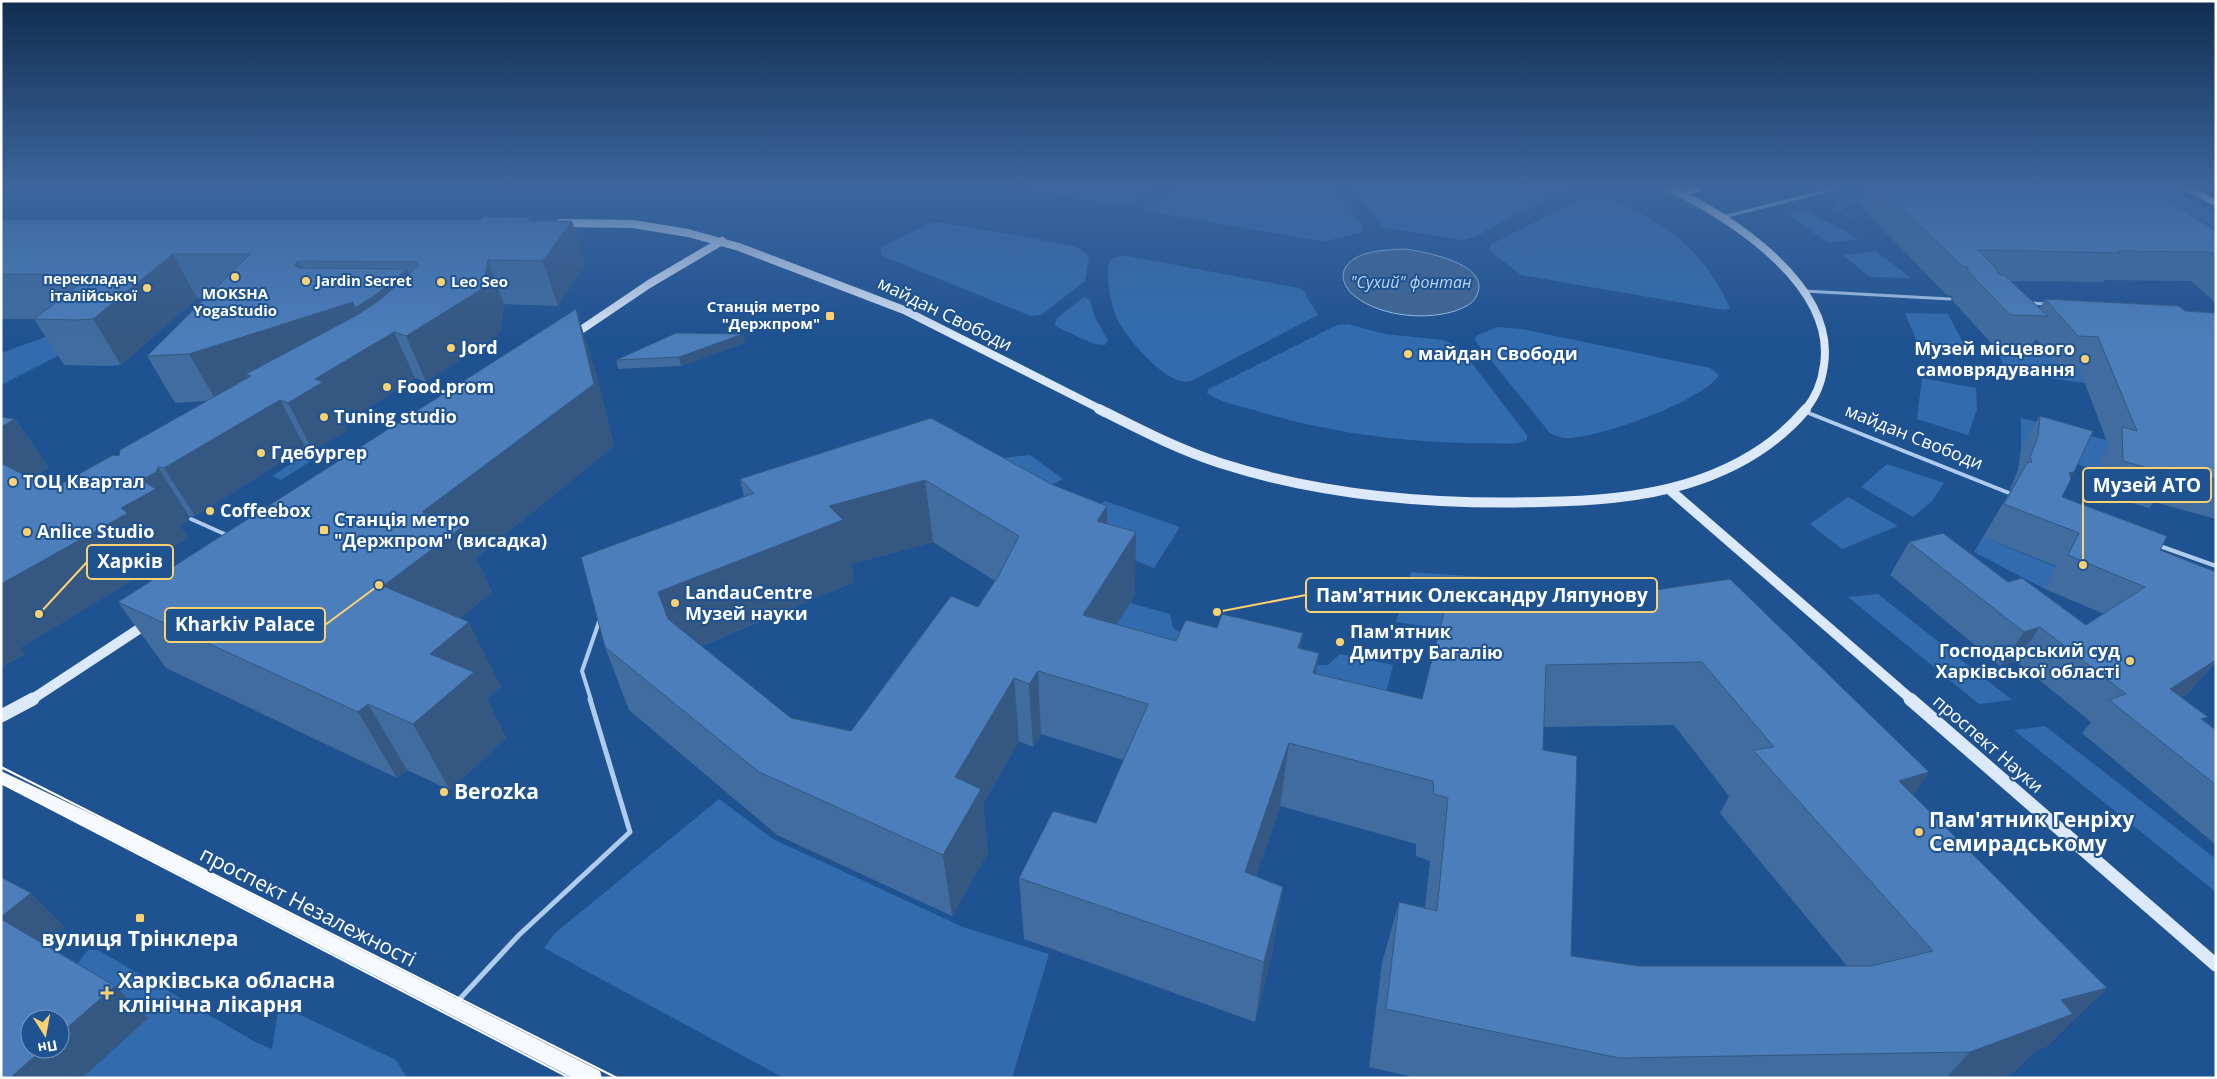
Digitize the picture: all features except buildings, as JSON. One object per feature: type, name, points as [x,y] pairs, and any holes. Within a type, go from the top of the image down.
[{"type":"main road","name":"майдан Свободи","points":[[707,238],[722,241],[874,297],[921,318],[1179,448],[1308,486],[1374,496],[1497,503],[1554,502],[1610,498],[1670,490],[1713,475],[1750,456],[1784,433],[1806,412],[1818,394],[1826,372],[1825,344],[1820,319],[1804,291],[1770,255],[1749,238]]},
{"type":"main road","points":[[566,340],[649,284],[722,241]]},
{"type":"main road","name":"проспект Науки","points":[[1670,490],[2216,965]]},
{"type":"main road","points":[[1,716],[25,704],[155,618]]},
{"type":"main road","name":"проспект Незалежності","points":[[1,777],[128,839],[593,1078]]},
{"type":"lane","points":[[1804,291],[1950,299]]},
{"type":"lane","points":[[2021,303],[2050,304]]},
{"type":"lane","name":"майдан Свободи","points":[[1806,412],[2009,493]]},
{"type":"lane","points":[[191,519],[234,538]]},
{"type":"lane","points":[[2152,544],[2216,566]]},
{"type":"lane","points":[[453,1007],[519,935],[630,832],[582,671],[601,617]]},
{"type":"shaded area","points":[[898,238],[1031,238],[1074,246],[1089,257],[1085,281],[1041,315],[1031,316],[882,256],[880,250],[883,246]]},
{"type":"shaded area","points":[[1306,238],[1337,238],[1330,240],[1321,241]]},
{"type":"shaded area","points":[[1503,238],[1679,238],[1702,262],[1730,308],[1724,310],[1521,275],[1489,250],[1490,245]]},
{"type":"shaded area","points":[[1822,238],[1859,239],[1828,243]]},
{"type":"shaded area","points":[[1876,251],[1911,278],[1870,277],[1843,255]]},
{"type":"shaded area","points":[[1128,256],[1299,288],[1306,292],[1306,296],[1318,315],[1191,381],[1182,381],[1171,377],[1148,359],[1128,336],[1116,316],[1110,293],[1108,266],[1114,257]]},
{"type":"shaded area","points":[[1084,297],[1090,300],[1095,318],[1108,340],[1105,345],[1094,344],[1057,327],[1055,324],[1057,318]]},
{"type":"shaded area","points":[[1905,313],[1948,314],[1969,354],[1920,349]]},
{"type":"shaded area","points":[[1348,324],[1385,334],[1443,340],[1454,345],[1467,357],[1527,435],[1527,440],[1513,444],[1456,443],[1397,439],[1340,431],[1229,403],[1207,393],[1208,389],[1337,325]]},
{"type":"shaded area","points":[[1497,327],[1521,329],[1710,368],[1719,375],[1693,396],[1649,416],[1602,432],[1567,438],[1560,437],[1549,432],[1475,340],[1476,336]]},
{"type":"shaded area","points":[[51,335],[72,345],[56,357],[1,385],[1,353]]},
{"type":"shaded area","points":[[1993,345],[2043,347],[2060,367],[2128,371],[2085,383],[2008,372]]},
{"type":"shaded area","points":[[1922,378],[1976,388],[1977,409],[1968,435],[1917,419]]},
{"type":"shaded area","points":[[2021,418],[2149,451],[2101,460],[2100,471],[2021,448]]},
{"type":"shaded area","points":[[308,453],[317,457],[281,480],[272,476]]},
{"type":"shaded area","points":[[1030,455],[1063,479],[1014,505],[959,463]]},
{"type":"shaded area","points":[[1887,464],[1944,483],[1932,501],[1913,517],[1861,487]]},
{"type":"shaded area","points":[[1848,497],[1898,526],[1842,549],[1810,524]]},
{"type":"shaded area","points":[[1105,501],[1180,527],[1154,568],[1062,531]]},
{"type":"shaded area","points":[[1983,537],[2056,567],[2045,589],[1974,552]]},
{"type":"shaded area","points":[[1411,572],[1499,578],[1511,639],[1396,622]]},
{"type":"shaded area","points":[[1878,594],[2012,700],[1979,704],[1848,597]]},
{"type":"shaded area","points":[[1123,601],[1170,614],[1173,628],[1183,634],[1169,670],[1098,651]]},
{"type":"shaded area","points":[[1340,654],[1393,665],[1379,722],[1301,703],[1315,665],[1328,665]]},
{"type":"shaded area","points":[[2045,726],[2216,859],[2216,892],[2014,730]]},
{"type":"shaded area","points":[[719,799],[773,839],[963,927],[1049,954],[1012,1078],[784,1078],[544,948],[555,933]]},
{"type":"shaded area","points":[[88,950],[98,950],[257,1043],[272,1049],[279,1005],[396,1060],[407,1078],[82,1078],[148,1018],[78,968],[78,963]]},
{"type":"water","name":"\"Сухий\" фонтан","points":[[1405,249],[1441,257],[1467,268],[1475,276],[1479,286],[1474,300],[1467,306],[1455,311],[1429,316],[1414,316],[1386,311],[1372,306],[1350,292],[1344,282],[1343,275],[1346,267],[1352,261],[1368,253]]},
{"type":"tram line","points":[[1,767],[617,1078]]},
{"type":"tram line","points":[[1,783],[570,1078]]},
{"type":"place","name":"MOKSHA YogaStudio","points":[[235,277]]},
{"type":"place","name":"Jardin Secret","points":[[306,281]]},
{"type":"place","name":"Leo Seo","points":[[441,282]]},
{"type":"place","name":"перекладач італійської","points":[[147,288]]},
{"type":"place","name":"Станція метро \"Держпром\"","points":[[830,316]]},
{"type":"place","name":"Jord","points":[[451,348]]},
{"type":"place","name":"майдан Свободи","points":[[1408,354]]},
{"type":"place","name":"Музей місцевого самоврядування","points":[[2085,359]]},
{"type":"place","name":"Food.prom","points":[[387,387]]},
{"type":"place","name":"Tuning studio","points":[[324,417]]},
{"type":"place","name":"Гдебургер","points":[[261,453]]},
{"type":"place","name":"ТОЦ Квартал","points":[[13,482]]},
{"type":"place","name":"Coffeebox","points":[[210,511]]},
{"type":"place","name":"Станція метро \"Держпром\" (висадка)","points":[[324,530]]},
{"type":"place","name":"Anlice Studio","points":[[27,532]]},
{"type":"place","name":"Музей АТО","points":[[2083,565]]},
{"type":"place","name":"Kharkiv Palace","points":[[379,585]]},
{"type":"place","name":"LandauCentre Музей науки","points":[[675,603]]},
{"type":"place","name":"Пам'ятник Олександру Ляпунову","points":[[1217,612]]},
{"type":"place","name":"Харків","points":[[39,614]]},
{"type":"place","name":"Пам'ятник Дмитру Багалію","points":[[1340,642]]},
{"type":"place","name":"Господарський суд Харківської області","points":[[2130,661]]},
{"type":"place","name":"Berozka","points":[[444,792]]},
{"type":"place","name":"Пам'ятник Генріху Семирадському","points":[[1919,832]]},
{"type":"place","name":"вулиця Трінклера","points":[[140,918]]},
{"type":"place","name":"Харківська обласна клінічна лікарня","points":[[107,993]]}]
